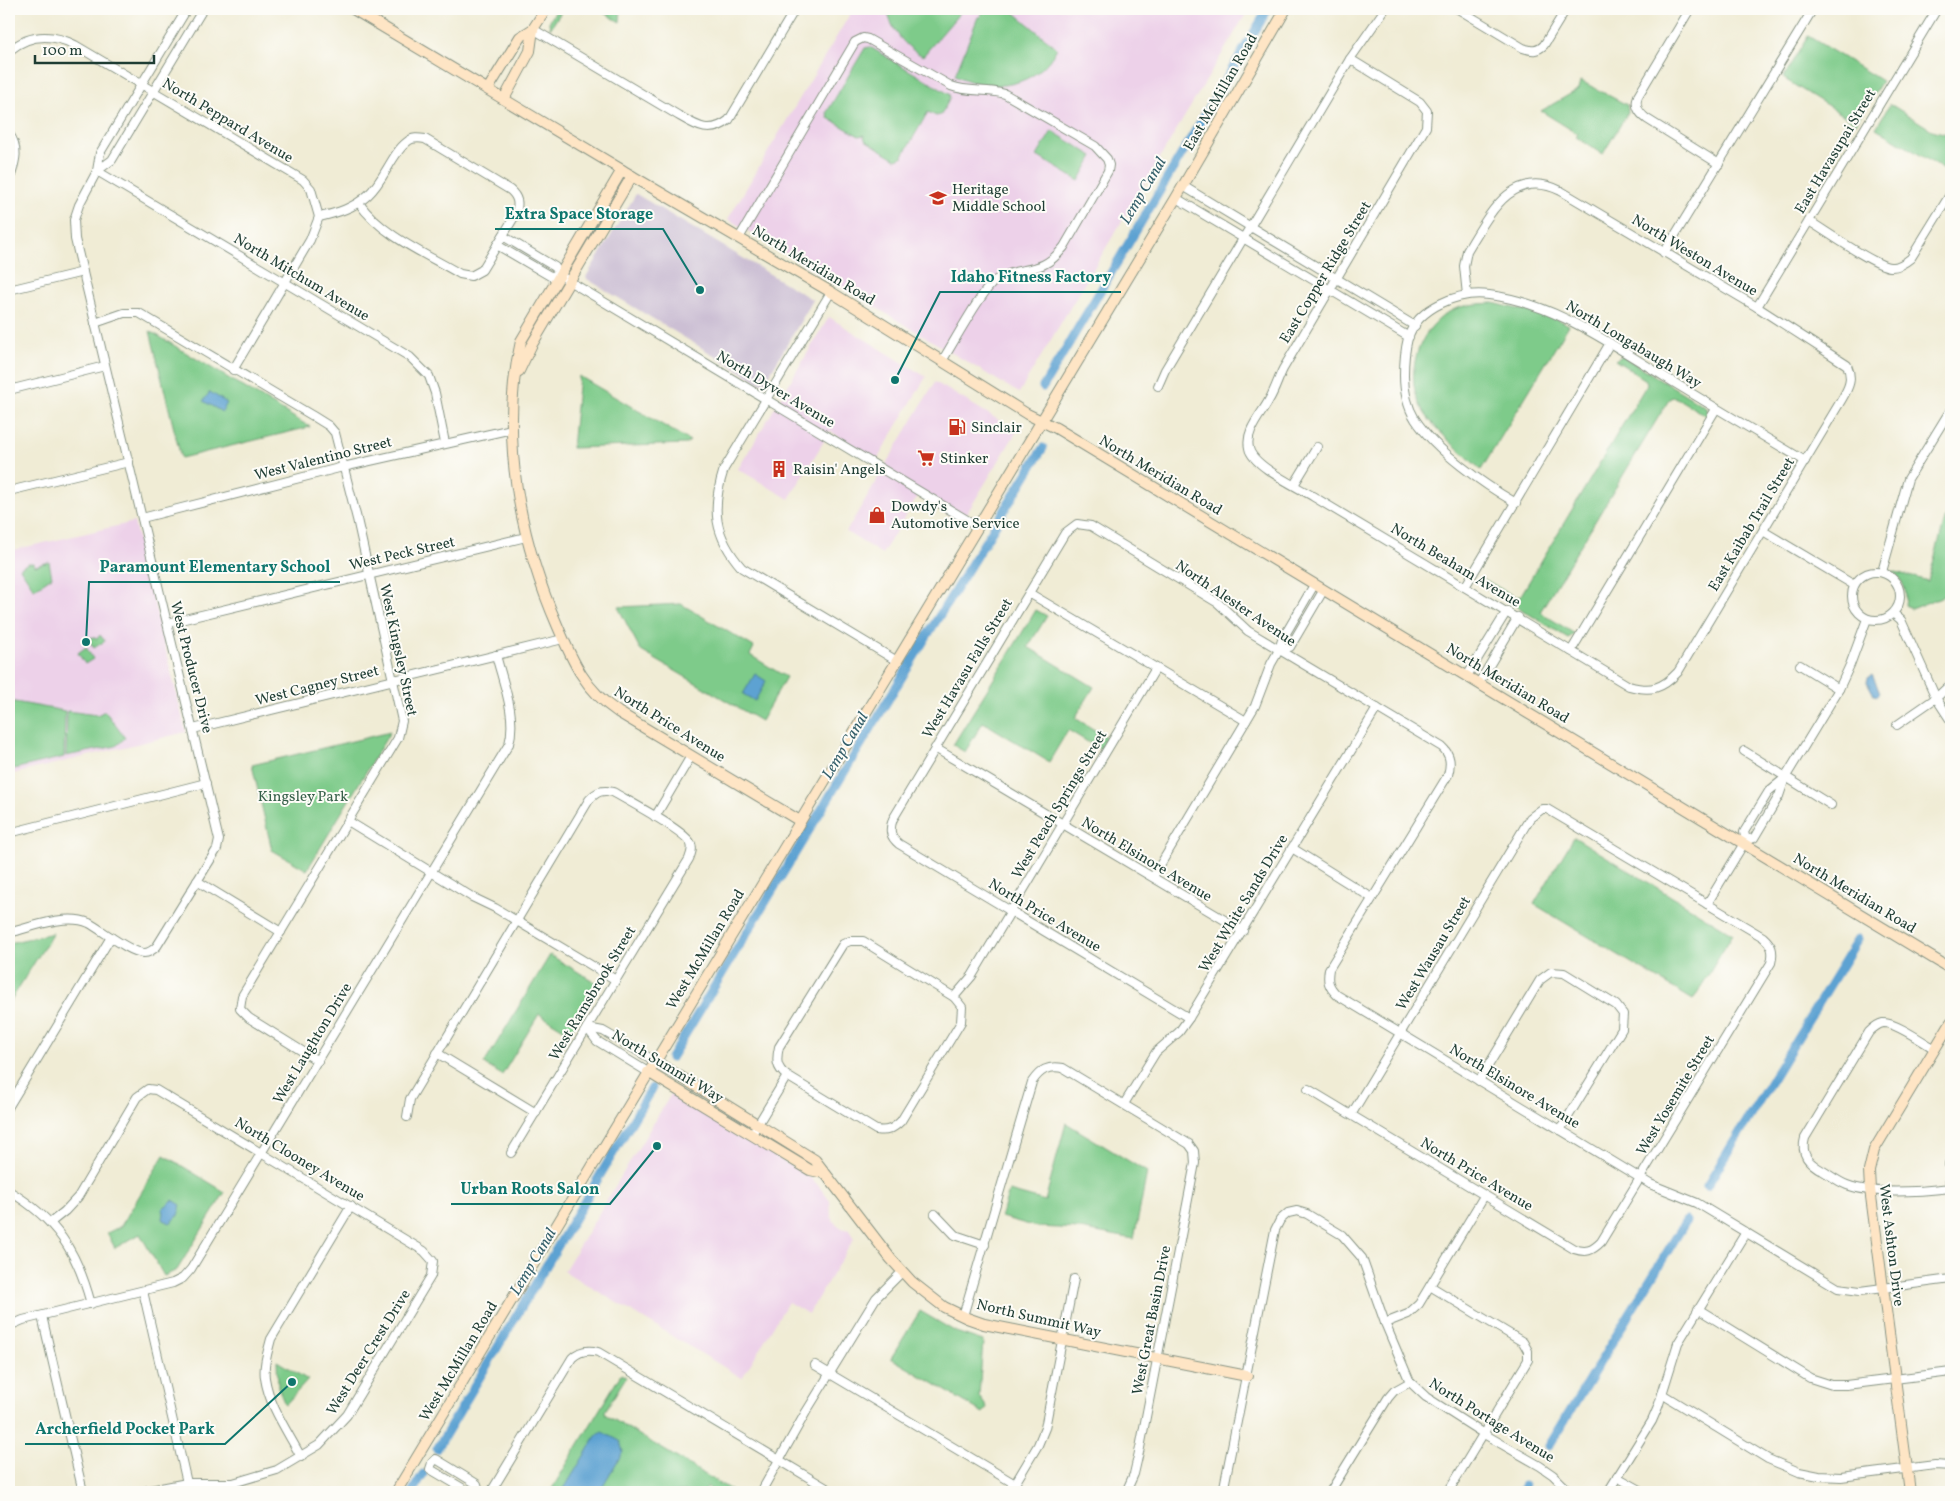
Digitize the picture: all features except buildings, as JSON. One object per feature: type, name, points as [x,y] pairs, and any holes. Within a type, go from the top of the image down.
[{"type":"main road","name":"North Meridian Road","points":[[354,9],[632,176],[831,292],[1040,421],[1056,428],[1314,585],[1745,842],[1951,969]]},
{"type":"main road","points":[[488,89],[520,37],[533,29],[546,9]]},
{"type":"main road","name":"East McMillan Road","points":[[1040,421],[1176,198],[1286,9]]},
{"type":"main road","points":[[504,99],[530,52],[533,29]]},
{"type":"main road","name":"North Price Avenue","points":[[622,170],[521,341],[514,382],[512,429],[515,472],[526,538],[546,600],[584,679],[595,694],[618,712],[800,822]]},
{"type":"main road","points":[[514,382],[531,346],[632,176]]},
{"type":"main road","name":"West McMillan Road","points":[[396,1492],[1040,421]]},
{"type":"main road","name":"West Ashton Drive","points":[[1910,1492],[1882,1288],[1869,1171],[1874,1150],[1951,1022]]},
{"type":"main road","name":"North Summit Way","points":[[655,1062],[815,1160],[902,1272],[944,1306],[984,1324],[1247,1376]]},
{"type":"main road","name":"North Summit Way","points":[[648,1072],[810,1170],[824,1173]]},
{"type":"street","name":"West Producer Drive","points":[[111,937],[137,952],[148,952],[157,946],[217,849],[219,840],[75,239],[74,220],[79,204],[97,171],[100,153],[187,9]]},
{"type":"street","name":"West Producer Drive","points":[[97,171],[112,160],[203,9]]},
{"type":"street","points":[[533,29],[698,126],[711,128],[720,126],[728,120],[795,9]]},
{"type":"street","points":[[1158,386],[1165,370],[1350,59],[1385,9]]},
{"type":"street","points":[[1458,9],[1523,48],[1533,51],[1540,49],[1544,45],[1566,9]]},
{"type":"street","points":[[1680,9],[1689,11],[1638,96],[1636,106],[1638,112],[1646,120],[1720,164]]},
{"type":"street","points":[[1664,253],[1813,9]]},
{"type":"street","name":"East Havasupai Street","points":[[1756,307],[1937,9]]},
{"type":"street","name":"North Peppard Avenue","points":[[9,51],[16,44],[34,37],[51,36],[62,38],[303,180],[311,189],[319,217]]},
{"type":"street","points":[[739,238],[855,42],[863,38],[868,39],[951,86],[962,90],[995,90],[1014,98],[1095,146],[1107,159],[1109,165],[1106,176],[1064,247],[1055,258],[1044,266],[1011,274],[994,282],[942,361]]},
{"type":"street","name":"East Copper Ridge Street","points":[[1249,448],[1248,438],[1270,399],[1283,369],[1426,127],[1427,111],[1420,102],[1350,59]]},
{"type":"street","points":[[9,182],[16,161],[16,148],[11,136]]},
{"type":"street","points":[[233,370],[315,230],[319,217],[339,212],[368,196],[379,184],[406,142],[412,139],[425,139],[510,190],[517,200],[518,206],[516,214],[482,270],[472,276],[460,274],[382,228],[358,203]]},
{"type":"street","name":"North Mitchum Avenue","points":[[97,171],[420,364],[429,376],[435,393],[446,443]]},
{"type":"street","name":"North Weston Avenue","points":[[1467,295],[1464,266],[1467,252],[1499,201],[1511,192],[1523,187],[1539,184],[1554,188],[1756,307],[1848,364]]},
{"type":"street","points":[[1183,186],[1415,326]]},
{"type":"street","points":[[1809,221],[1876,262],[1890,268],[1902,265],[1911,258],[1951,193]]},
{"type":"street","points":[[1176,198],[1409,337]]},
{"type":"street","points":[[497,245],[550,276],[560,275],[555,268],[503,236]]},
{"type":"street","points":[[9,290],[83,272]]},
{"type":"street","name":"North Dyver Avenue","points":[[560,275],[977,526]]},
{"type":"street","points":[[831,292],[724,469],[717,489],[716,520],[726,548],[742,568],[897,661]]},
{"type":"street","name":"North Longabaugh Way","points":[[1516,503],[1489,488],[1440,446],[1415,419],[1406,395],[1404,360],[1409,337],[1423,316],[1446,301],[1467,295],[1488,294],[1522,301],[1551,311],[1610,343],[1716,409],[1805,461]]},
{"type":"street","name":"West Kingsley Street","points":[[95,323],[124,313],[139,313],[329,426],[335,433],[357,519],[402,721],[398,738],[242,996],[240,1008],[248,1018],[318,1061]]},
{"type":"street","points":[[1465,587],[1610,343]]},
{"type":"street","name":"East Kaibab Trail Street","points":[[1657,688],[1669,681],[1678,672],[1805,461],[1850,384],[1851,374],[1848,364]]},
{"type":"street","points":[[9,390],[105,366]]},
{"type":"street","points":[[1571,651],[1716,409]]},
{"type":"street","points":[[1882,572],[1908,479],[1951,409]]},
{"type":"street","name":"West Valentino Street","points":[[142,518],[343,467],[512,429]]},
{"type":"street","points":[[1294,485],[1317,447]]},
{"type":"street","name":"North Beaham Avenue","points":[[1249,448],[1253,458],[1262,465],[1629,686],[1643,690],[1657,688]]},
{"type":"street","points":[[9,491],[129,462]]},
{"type":"street","name":"West Havasu Falls Street","points":[[890,832],[892,819],[1065,533],[1077,524]]},
{"type":"street","name":"North Alester Avenue","points":[[1077,524],[1091,526],[1211,598],[1239,624],[1279,650],[1442,747],[1450,761],[1448,775],[1372,898]]},
{"type":"street","points":[[1763,530],[1854,585]]},
{"type":"street","name":"West Peck Street","points":[[168,623],[526,538]]},
{"type":"street","points":[[1882,572],[1894,580],[1900,593],[1900,601],[1894,614],[1881,620],[1867,620],[1854,609],[1852,592],[1854,585],[1866,574],[1882,572]]},
{"type":"street","points":[[1153,877],[1255,706],[1282,640],[1314,585]]},
{"type":"street","points":[[1279,650],[1290,647],[1324,591]]},
{"type":"street","points":[[1029,593],[1246,721]]},
{"type":"street","points":[[1467,676],[1507,611]]},
{"type":"street","points":[[1894,614],[1901,620],[1936,698],[1951,721]]},
{"type":"street","points":[[1479,683],[1518,618]]},
{"type":"street","points":[[1707,904],[1745,842],[1754,838],[1779,796],[1784,778],[1839,689],[1867,620]]},
{"type":"street","name":"West Cagney Street","points":[[193,729],[563,638]]},
{"type":"street","name":"West Laughton Drive","points":[[9,1326],[23,1320],[173,1283],[183,1278],[191,1268],[509,744],[512,733],[512,718],[496,655]]},
{"type":"street","points":[[1800,665],[1839,689]]},
{"type":"street","name":"West Peach Springs Street","points":[[954,997],[972,976],[1156,668]]},
{"type":"street","points":[[1896,725],[1936,698],[1951,684]]},
{"type":"street","name":"West White Sands Drive","points":[[1124,1104],[1156,1052],[1179,1032],[1189,1018],[1377,708]]},
{"type":"street","name":"North Elsinore Avenue","points":[[935,748],[1243,931]]},
{"type":"street","points":[[1744,751],[1784,778],[1830,805]]},
{"type":"street","points":[[407,1117],[410,1099],[589,800],[600,791],[607,790],[655,817],[691,756]]},
{"type":"street","points":[[1745,842],[1744,832],[1769,791],[1784,778]]},
{"type":"street","points":[[9,832],[206,783]]},
{"type":"street","name":"West Wausau Street","points":[[1351,1115],[1530,818],[1542,809],[1547,809],[1707,904]]},
{"type":"street","name":"West Ramsbrook Street","points":[[511,1153],[689,859],[691,844],[683,834],[655,817]]},
{"type":"street","points":[[348,821],[472,897],[516,920],[616,980]]},
{"type":"street","name":"North Price Avenue","points":[[890,832],[899,844],[1189,1018]]},
{"type":"street","points":[[1292,848],[1372,898]]},
{"type":"street","points":[[197,881],[281,932]]},
{"type":"street","name":"North Elsinore Avenue","points":[[1372,898],[1329,969],[1327,980],[1330,988],[1337,995],[1650,1184],[1697,1203],[1838,1288],[1860,1291],[1951,1279]]},
{"type":"street","name":"West Yosemite Street","points":[[1589,1251],[1601,1242],[1771,963],[1772,948],[1763,936],[1707,904]]},
{"type":"street","points":[[9,933],[65,919],[77,919],[88,923],[111,937],[9,1106]]},
{"type":"street","points":[[850,941],[863,941],[954,997],[962,1007],[961,1022],[901,1121],[891,1130],[876,1130],[787,1076],[780,1071],[777,1065],[776,1057],[779,1048],[838,949],[850,941]]},
{"type":"street","points":[[1479,1081],[1540,980],[1551,972],[1564,973],[1616,1005],[1623,1014],[1622,1029],[1560,1130]]},
{"type":"street","points":[[1935,1049],[1894,1026],[1882,1023],[1870,1032],[1805,1138],[1802,1145],[1803,1152],[1806,1159],[1812,1165],[1847,1185],[1870,1190],[1951,1188],[1949,1170],[1951,1157]]},
{"type":"street","name":"North Summit Way","points":[[587,1028],[603,1031],[655,1062]]},
{"type":"street","name":"North Summit Way","points":[[587,1028],[597,1041],[648,1072]]},
{"type":"street","points":[[437,1053],[536,1113]]},
{"type":"street","points":[[963,1316],[1032,1082],[1038,1073],[1046,1068],[1055,1066],[1063,1068],[1124,1104]]},
{"type":"street","points":[[752,1134],[787,1076]]},
{"type":"street","name":"North Clooney Avenue","points":[[50,1223],[65,1211],[78,1196],[137,1097],[148,1089],[163,1092],[424,1251],[433,1261]]},
{"type":"street","name":"North Price Avenue","points":[[1308,1089],[1574,1250],[1581,1252],[1589,1251]]},
{"type":"street","name":"West Great Basin Drive","points":[[1124,1104],[1189,1144],[1194,1151],[1195,1164],[1140,1448],[1134,1474],[1126,1492]]},
{"type":"street","points":[[9,1191],[34,1208],[58,1230],[84,1276],[91,1304]]},
{"type":"street","points":[[1385,1323],[1408,1314],[1419,1304],[1484,1196]]},
{"type":"street","points":[[301,1457],[269,1396],[264,1377],[266,1357],[271,1339],[351,1206]]},
{"type":"street","name":"North Portage Avenue","points":[[1247,1376],[1275,1230],[1280,1220],[1288,1213],[1297,1211],[1307,1214],[1342,1235],[1362,1258],[1385,1323],[1410,1382],[1426,1397],[1484,1434],[1540,1466],[1553,1475],[1570,1492]]},
{"type":"street","points":[[936,1214],[955,1235],[985,1245]]},
{"type":"street","points":[[1608,1492],[1652,1421],[1674,1352],[1746,1232]]},
{"type":"street","name":"West Deer Crest Drive","points":[[140,1492],[187,1483],[233,1483],[277,1470],[318,1445],[347,1416],[431,1276],[433,1261]]},
{"type":"street","points":[[761,1492],[876,1298],[902,1272]]},
{"type":"street","points":[[1010,1492],[1038,1445],[1045,1428],[1074,1280]]},
{"type":"street","points":[[1430,1286],[1523,1342],[1528,1351],[1528,1360],[1448,1492]]},
{"type":"street","points":[[143,1291],[187,1483]]},
{"type":"street","points":[[1698,1310],[1810,1378],[1823,1383],[1846,1385],[1951,1372]]},
{"type":"street","points":[[42,1316],[83,1492]]},
{"type":"street","points":[[491,1492],[572,1358],[578,1352],[585,1351],[598,1352],[834,1492]]},
{"type":"street","points":[[815,1365],[1015,1484]]},
{"type":"street","points":[[1223,1492],[1247,1376]]},
{"type":"street","points":[[1330,1492],[1388,1398],[1394,1391],[1410,1382]]},
{"type":"street","points":[[1662,1394],[1768,1459],[1799,1472],[1841,1477],[1935,1465],[1951,1466]]},
{"type":"street","points":[[419,1456],[432,1463]]},
{"type":"street","points":[[469,1492],[430,1469],[432,1463],[436,1459],[477,1484],[479,1492]]},
{"type":"street","points":[[1617,1477],[1644,1492]]},
{"type":"street","points":[[233,1483],[234,1492]]},
{"type":"shaded area","name":"Heritage Middle School","points":[[853,9],[1249,9],[1019,393],[728,219]]},
{"type":"shaded area","points":[[636,194],[813,300],[765,382],[760,383],[587,279],[586,277]]},
{"type":"shaded area","points":[[829,317],[926,377],[877,460],[830,431],[789,499],[738,469]]},
{"type":"shaded area","points":[[935,382],[1017,431],[961,523],[918,496],[882,554],[846,532]]},
{"type":"shaded area","points":[[134,522],[186,732],[9,775],[9,551]]},
{"type":"shaded area","points":[[671,1094],[805,1174],[816,1183],[830,1200],[831,1217],[835,1223],[849,1230],[854,1239],[808,1314],[788,1302],[742,1378],[564,1271]]},
{"type":"green space","points":[[557,9],[563,9],[550,29],[549,22]]},
{"type":"green space","points":[[597,9],[621,9],[620,22]]},
{"type":"green space","points":[[887,9],[963,9],[923,56],[910,48],[899,37]]},
{"type":"green space","points":[[984,9],[1004,9],[1007,11],[1010,9],[1057,48],[1038,72],[1012,84],[998,85],[969,81],[955,75],[978,17],[980,17]]},
{"type":"green space","points":[[1808,36],[1882,81],[1856,123],[1783,78]]},
{"type":"green space","points":[[870,47],[949,94],[950,98],[941,115],[936,116],[928,112],[902,157],[896,159],[865,140],[864,135],[859,136],[828,118],[827,112],[865,48]]},
{"type":"green space","points":[[1581,81],[1627,105],[1628,112],[1603,154],[1576,137],[1578,134],[1541,111],[1579,89]]},
{"type":"green space","points":[[1890,104],[1932,130],[1951,135],[1951,174],[1876,128]]},
{"type":"green space","points":[[1052,131],[1093,156],[1079,181],[1037,156]]},
{"type":"green space","points":[[1493,303],[1555,318],[1569,325],[1481,470],[1438,430],[1424,412],[1415,390],[1415,362],[1425,336],[1443,316],[1455,309],[1469,305]]},
{"type":"green space","points":[[150,331],[310,427],[181,458]]},
{"type":"green space","points":[[1622,356],[1706,407],[1707,414],[1706,416],[1675,397],[1670,398],[1540,612],[1575,634],[1568,638],[1483,586],[1482,578],[1515,597],[1521,595],[1647,384],[1646,380],[1615,360]]},
{"type":"green space","points":[[579,376],[690,441],[686,444],[572,448]]},
{"type":"green space","points":[[1951,498],[1951,593],[1911,609],[1905,605],[1906,595],[1904,586],[1892,571],[1928,581]]},
{"type":"green space","points":[[49,562],[52,577],[34,589],[20,568],[28,563],[33,563],[35,566]]},
{"type":"green space","points":[[681,604],[754,647],[750,655],[786,677],[761,721],[641,651],[618,607]]},
{"type":"green space","points":[[1036,610],[1047,616],[1028,647],[1094,687],[1075,718],[1108,738],[1101,750],[1068,730],[1049,762],[983,722],[965,752],[953,745]]},
{"type":"green space","points":[[100,635],[105,641],[94,648],[88,639],[92,637],[97,639]]},
{"type":"green space","points":[[86,647],[93,659],[85,664],[78,653]]},
{"type":"green space","points":[[9,701],[65,711],[64,757],[9,770]]},
{"type":"green space","points":[[67,711],[97,715],[105,711],[125,738],[116,746],[66,756]]},
{"type":"green space","name":"Kingsley Park","points":[[390,732],[307,870],[272,850],[252,765]]},
{"type":"green space","points":[[1574,837],[1733,934],[1693,1000],[1534,904]]},
{"type":"green space","points":[[53,933],[9,1003],[9,943]]},
{"type":"green space","points":[[550,955],[600,985],[570,1033],[539,1014],[502,1075],[484,1064]]},
{"type":"green space","points":[[1066,1123],[1147,1172],[1134,1239],[1080,1229],[1037,1227],[1001,1217],[1009,1191],[1045,1201]]},
{"type":"green space","points":[[164,1155],[225,1192],[177,1270],[164,1276],[140,1234],[115,1248],[107,1233],[121,1226]]},
{"type":"green space","points":[[920,1311],[956,1332],[983,1341],[979,1396],[987,1408],[983,1413],[891,1358]]},
{"type":"green space","points":[[277,1361],[308,1380],[285,1405],[278,1387]]},
{"type":"green space","points":[[621,1374],[626,1377],[605,1411],[606,1415],[734,1492],[715,1492],[707,1487],[703,1492],[550,1492]]},
{"type":"water","points":[[210,392],[227,403],[222,412],[203,401]]},
{"type":"water","points":[[755,674],[766,681],[755,701],[743,694]]},
{"type":"water","points":[[1872,675],[1880,692],[1878,696],[1874,695],[1867,682],[1868,678]]},
{"type":"water","points":[[173,1200],[181,1205],[177,1217],[170,1223],[162,1219],[162,1209]]},
{"type":"water","points":[[602,1432],[620,1441],[623,1452],[599,1492],[562,1492],[596,1436]]},
{"type":"waterway","name":"Lemp Canal","points":[[1043,387],[1268,9]]},
{"type":"waterway","name":"Lemp Canal","points":[[671,1058],[1043,448]]},
{"type":"waterway","points":[[1707,1186],[1858,939]]},
{"type":"waterway","name":"Lemp Canal","points":[[437,1449],[652,1088]]},
{"type":"waterway","points":[[1549,1446],[1686,1221]]},
{"type":"waterway","name":"Lemp Canal","points":[[412,1492],[423,1474]]},
{"type":"waterway","points":[[1521,1492],[1524,1486]]},
{"type":"place","name":"Heritage Middle School","points":[[938,198]]},
{"type":"place","name":"Extra Space Storage","points":[[700,290]]},
{"type":"place","name":"Idaho Fitness Factory","points":[[895,380]]},
{"type":"place","name":"Sinclair","points":[[957,427]]},
{"type":"place","name":"Stinker","points":[[926,458]]},
{"type":"place","name":"Raisin' Angels","points":[[779,469]]},
{"type":"place","name":"Dowdy's Automotive Service","points":[[877,515]]},
{"type":"place","name":"Paramount Elementary School","points":[[86,642]]},
{"type":"place","name":"Urban Roots Salon","points":[[657,1146]]},
{"type":"place","name":"Archerfield Pocket Park","points":[[292,1382]]}]
